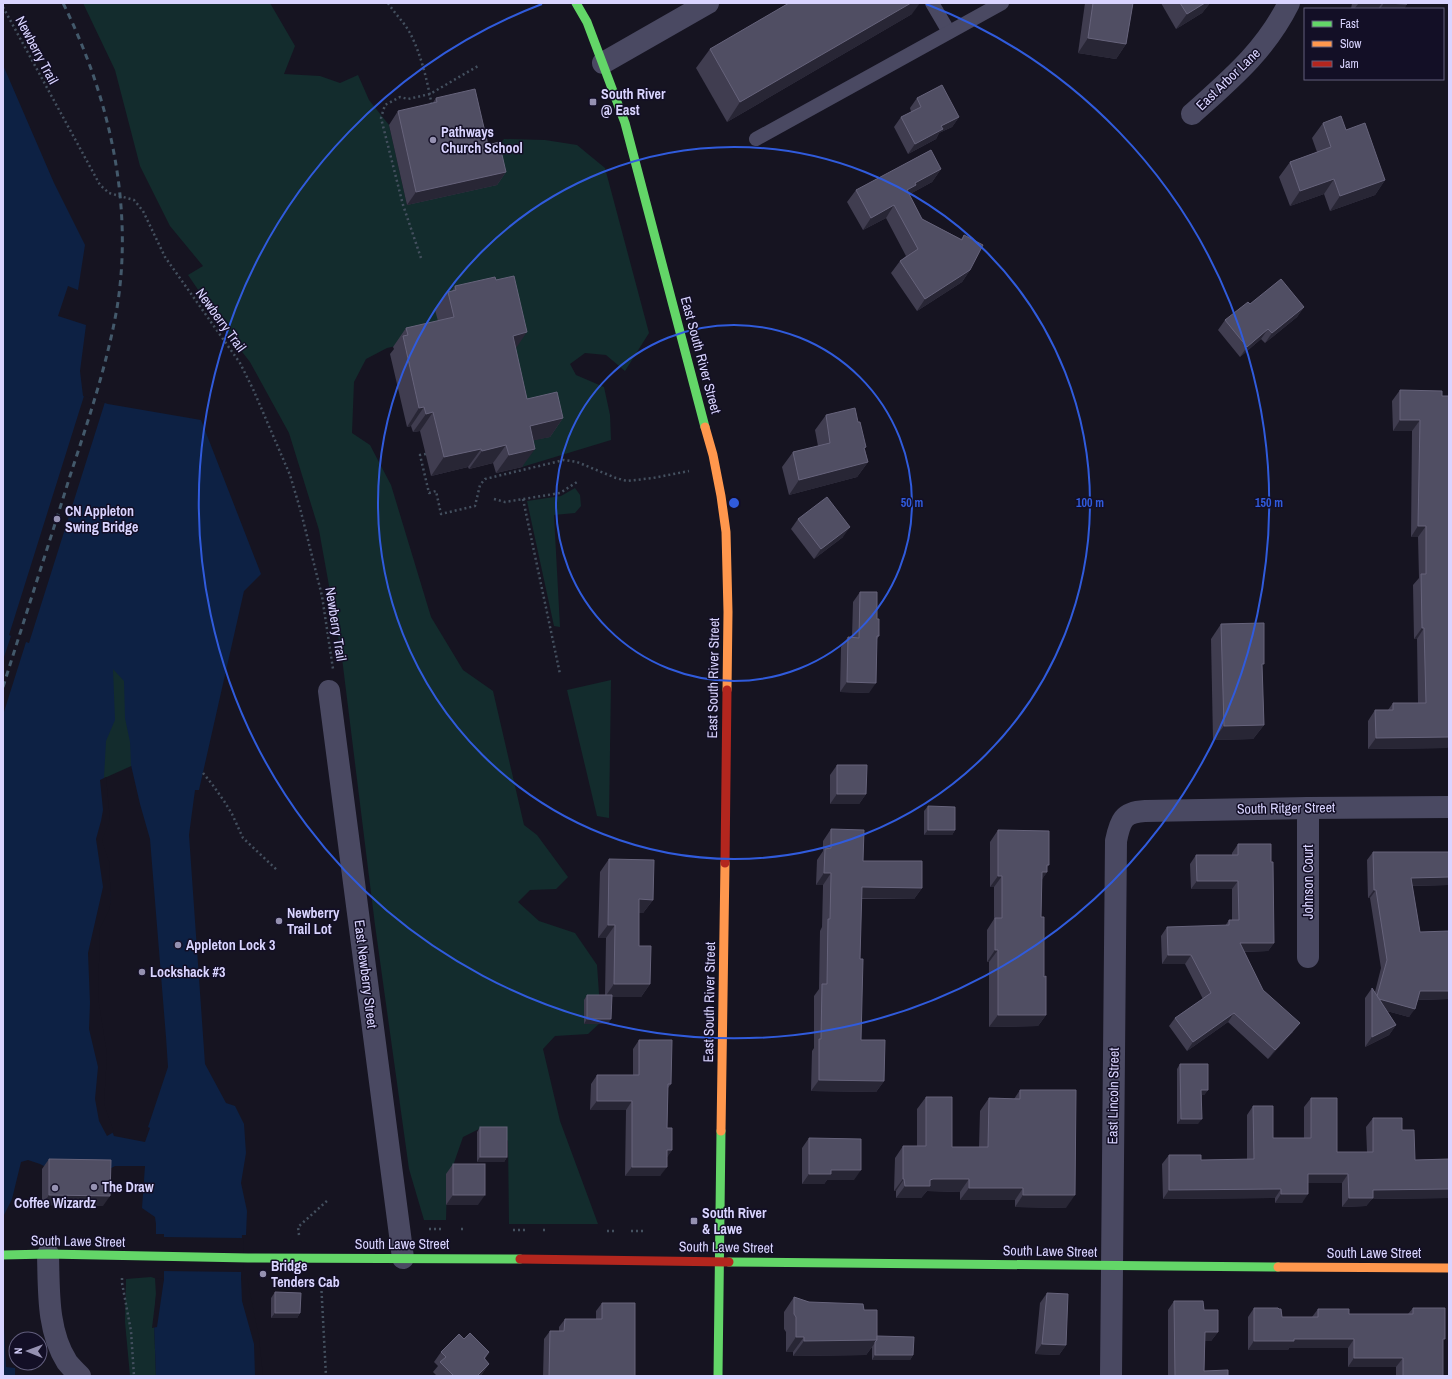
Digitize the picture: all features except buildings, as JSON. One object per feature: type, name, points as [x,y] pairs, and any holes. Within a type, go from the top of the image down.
[{"type":"main road","name":"East South River Street","points":[[576,3],[587,22],[625,123],[713,455],[726,532],[728,612],[718,1376]]},
{"type":"main road","name":"South Lawe Street","points":[[3,1255],[48,1254],[248,1258],[403,1258],[1112,1266],[1449,1268]]},
{"type":"street","points":[[603,63],[708,3]]},
{"type":"street","name":"East Arbor Lane","points":[[1192,114],[1240,70],[1260,49],[1277,26],[1289,3]]},
{"type":"street","name":"East Newberry Street","points":[[329,690],[403,1258]]},
{"type":"street","name":"South Ritger Street","points":[[1124,817],[1133,812],[1145,811],[1449,807]]},
{"type":"street","name":"Johnson Court","points":[[1308,808],[1308,957]]},
{"type":"street","name":"East Lincoln Street","points":[[1111,1376],[1116,842],[1119,826],[1124,817]]},
{"type":"street","points":[[48,1254],[49,1302],[56,1337],[68,1363],[80,1376]]},
{"type":"lane","points":[[932,3],[949,32]]},
{"type":"lane","points":[[756,139],[1002,3]]},
{"type":"path","points":[[388,3],[409,31],[416,46],[430,94],[432,107]]},
{"type":"path","name":"Newberry Trail","points":[[3,7],[100,185],[109,193],[134,200],[143,210],[165,257],[240,363],[253,389],[290,475],[311,548],[322,596],[330,644],[334,678],[329,690]]},
{"type":"path","points":[[421,258],[402,205],[381,118],[385,105],[400,97],[408,99],[430,94],[478,66]]},
{"type":"path","points":[[426,454],[420,455],[429,493],[436,491],[441,514],[474,506],[480,485],[485,479],[564,460],[577,462],[627,481],[689,471]]},
{"type":"path","points":[[494,499],[506,502],[560,493],[577,482]]},
{"type":"path","points":[[523,499],[560,674]]},
{"type":"path","points":[[202,773],[212,784],[228,808],[243,838],[278,871]]},
{"type":"path","points":[[299,1238],[298,1227],[328,1200]]},
{"type":"path","points":[[429,1229],[441,1229]]},
{"type":"path","points":[[513,1230],[527,1230]]},
{"type":"path","points":[[607,1231],[615,1231]]},
{"type":"path","points":[[631,1231],[644,1231]]},
{"type":"path","points":[[319,1258],[326,1376]]},
{"type":"path","points":[[125,1273],[122,1278],[122,1283],[131,1331],[134,1376]]},
{"type":"green space","points":[[83,3],[270,3],[295,46],[284,74],[320,76],[340,83],[358,75],[369,100],[389,125],[407,205],[490,155],[504,139],[545,140],[577,145],[605,168],[649,333],[625,371],[606,355],[585,353],[570,364],[576,375],[604,387],[610,415],[611,440],[522,467],[517,444],[514,417],[441,336],[387,348],[366,359],[354,382],[352,433],[370,445],[391,485],[431,617],[463,670],[493,691],[524,825],[537,835],[568,877],[556,889],[530,890],[518,902],[539,921],[575,933],[597,965],[601,1022],[588,1034],[555,1036],[543,1049],[560,1121],[598,1224],[509,1224],[508,1141],[497,1129],[481,1128],[463,1137],[447,1183],[446,1220],[424,1220],[409,1169],[375,925],[342,658],[319,530],[289,433],[250,362],[229,335],[188,275],[203,266],[170,226],[140,166],[115,70]]},
{"type":"green space","points":[[575,488],[580,495],[581,506],[575,513],[554,515],[560,627],[554,626],[527,501],[561,496]]},
{"type":"green space","points":[[118,641],[138,763],[100,780],[104,671]]},
{"type":"green space","points":[[611,680],[609,818],[597,816],[567,690]]},
{"type":"green space","points":[[151,1277],[157,1279],[154,1323],[156,1376],[130,1376],[125,1322],[126,1279]]},
{"type":"water","points":[[3,65],[54,183],[85,245],[78,290],[68,286],[58,316],[86,325],[80,371],[83,396],[108,404],[201,420],[261,574],[244,591],[199,790],[195,790],[189,835],[205,1064],[226,1103],[235,1106],[244,1124],[246,1153],[241,1183],[247,1211],[246,1235],[242,1235],[241,1278],[245,1278],[261,1376],[156,1376],[154,1323],[164,1278],[164,1234],[156,1234],[155,1217],[142,1208],[145,1166],[115,1166],[104,1172],[50,1169],[28,1160],[21,1162],[12,1199],[3,1217]],"holes":[[[113,669],[124,681],[125,718],[130,742],[131,765],[150,839],[168,1067],[148,1127],[150,1128],[145,1142],[114,1136],[102,1105],[96,997],[98,927],[111,901],[107,861],[100,840],[108,820],[104,777],[106,741],[115,720]]]},
{"type":"water","points":[[3,1306],[6,1367],[8,1367],[8,1371],[15,1371],[15,1376],[3,1376]]},
{"type":"pier","name":"CN Appleton Swing Bridge","points":[[84,396],[105,402],[29,643],[26,642],[3,715],[3,660],[11,636],[9,635]]},
{"type":"pier","points":[[106,777],[110,820],[102,840],[109,861],[111,901],[109,910],[100,928],[98,997],[107,1054],[104,1104],[114,1132],[107,1136],[99,1121],[95,1099],[98,1067],[89,1029],[90,1003],[88,953],[103,887],[96,839],[103,810],[100,780]]},
{"type":"pier","points":[[242,1235],[248,1235],[247,1237],[244,1237],[243,1272],[162,1271],[162,1237],[242,1238]]},
{"type":"pier","points":[[155,1278],[164,1279],[157,1327],[152,1328],[156,1295]]},
{"type":"pier","points":[[241,1278],[247,1278],[259,1338],[263,1376],[255,1376],[254,1344],[242,1301]]},
{"type":"railway","points":[[3,687],[90,414],[108,351],[117,308],[121,269],[122,230],[120,190],[114,151],[105,113],[93,75],[63,3]]},
{"type":"traffic: fast","points":[[576,3],[587,22],[625,123],[705,427]]},
{"type":"traffic: fast","points":[[718,1376],[721,1131]]},
{"type":"traffic: fast","points":[[3,1255],[48,1254],[248,1258],[520,1259]]},
{"type":"traffic: fast","points":[[729,1262],[1278,1267]]},
{"type":"traffic: slow","points":[[705,427],[713,455],[726,532],[728,612],[727,690]]},
{"type":"traffic: slow","points":[[721,1131],[725,863]]},
{"type":"traffic: slow","points":[[1278,1267],[1449,1268]]},
{"type":"traffic: jam","points":[[725,863],[727,690]]},
{"type":"traffic: jam","points":[[520,1259],[729,1262]]},
{"type":"place","name":"South River @ East","points":[[593,102]]},
{"type":"place","name":"Pathways Church School","points":[[433,140]]},
{"type":"place","name":"CN Appleton Swing Bridge","points":[[57,519]]},
{"type":"place","name":"Newberry Trail Lot","points":[[279,921]]},
{"type":"place","name":"Appleton Lock 3","points":[[178,945]]},
{"type":"place","name":"Lockshack #3","points":[[142,972]]},
{"type":"place","name":"The Draw","points":[[94,1187]]},
{"type":"place","name":"Coffee Wizardz","points":[[55,1188]]},
{"type":"place","name":"South River & Lawe","points":[[694,1221]]},
{"type":"place","name":"Bridge Tenders Cab","points":[[263,1274]]}]
